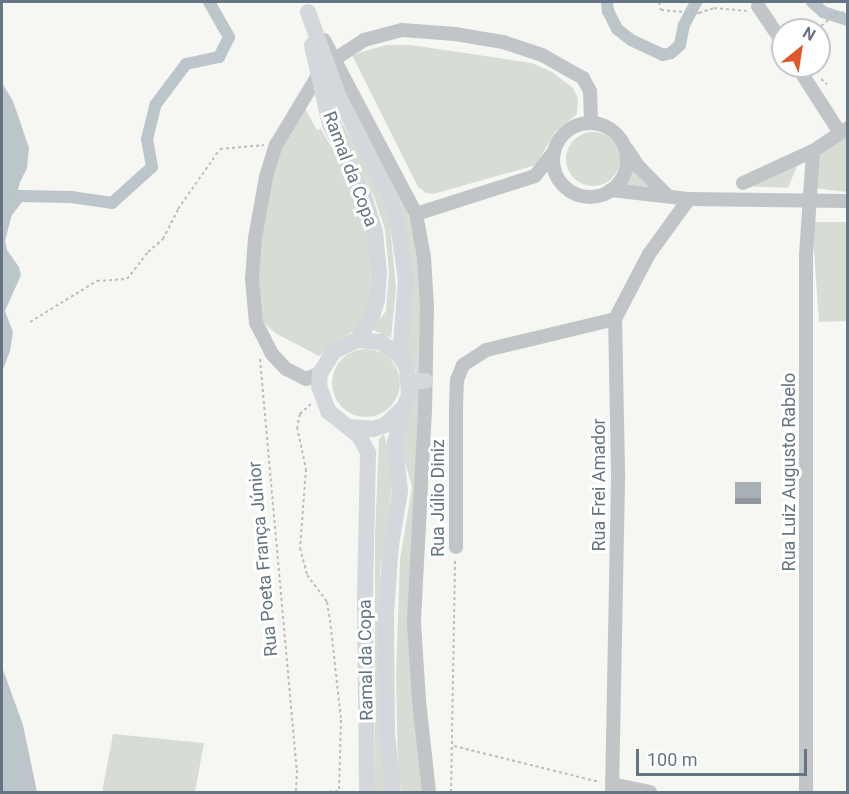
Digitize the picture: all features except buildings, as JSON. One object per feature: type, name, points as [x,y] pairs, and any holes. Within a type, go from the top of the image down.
[{"type":"main road","name":"Ramal da Copa","points":[[307,7],[389,195],[398,225],[406,280],[400,356]]},
{"type":"main road","name":"Ramal da Copa","points":[[307,7],[315,65],[330,124],[364,196],[375,232],[379,273],[377,300],[372,317],[357,340],[334,351],[320,373]]},
{"type":"main road","points":[[349,427],[372,429],[385,425],[404,407],[418,381],[400,356],[381,342],[357,340]]},
{"type":"main road","points":[[320,373],[321,399]]},
{"type":"main road","name":"Ramal da Copa","points":[[321,399],[328,411],[366,444],[369,462],[365,598],[367,792]]},
{"type":"main road","name":"Ramal da Copa","points":[[393,792],[387,734],[386,612],[390,557],[400,491],[394,443],[404,407]]},
{"type":"street","points":[[753,9],[771,29]]},
{"type":"street","points":[[320,373],[306,379],[286,369],[272,354],[256,323],[252,279],[255,238],[266,177],[276,145],[317,77],[338,57],[364,40],[402,30],[455,34],[503,42],[542,55],[583,78],[590,91],[591,123]]},
{"type":"street","points":[[743,183],[813,151],[844,130],[806,78]]},
{"type":"street","points":[[345,92],[416,214],[424,257],[427,306],[418,381],[414,623],[419,701],[429,792]]},
{"type":"street","points":[[416,214],[535,176],[554,152],[565,132],[575,126],[591,123],[609,128],[639,167],[666,194]]},
{"type":"street","points":[[535,176],[565,187],[575,194],[587,197],[600,196],[620,182],[626,170],[624,146]]},
{"type":"street","name":"Rua Luiz Augusto Rabelo","points":[[806,792],[808,200],[813,151]]},
{"type":"street","points":[[554,152],[553,165],[565,187]]},
{"type":"street","points":[[611,190],[666,194],[689,199],[848,201]]},
{"type":"street","name":"Rua Frei Amador","points":[[612,788],[618,472],[615,318],[649,254],[689,199]]},
{"type":"street","points":[[825,200],[848,208]]},
{"type":"street","name":"Rua Júlio Diniz","points":[[456,547],[457,389],[463,365],[486,350],[615,318]]},
{"type":"street","points":[[612,788],[650,792]]},
{"type":"path","points":[[658,2],[661,10],[683,12],[699,13],[714,8],[753,9]]},
{"type":"path","points":[[830,18],[835,13],[848,12]]},
{"type":"path","points":[[30,322],[97,281],[128,279],[148,252],[163,239],[178,209],[220,149],[276,145]]},
{"type":"path","name":"Rua Poeta França Júnior","points":[[260,359],[297,770],[296,792]]},
{"type":"path","points":[[321,399],[308,405],[300,414],[297,427],[306,469],[300,548],[307,575],[327,602],[341,720],[339,792],[323,792]]},
{"type":"path","name":"Rua Júlio Diniz","points":[[451,792],[456,547]]},
{"type":"path","points":[[453,746],[612,788]]},
{"type":"shaded area","points":[[386,45],[411,45],[532,63],[552,72],[573,88],[578,98],[577,114],[555,132],[536,165],[433,194],[426,193],[418,187],[352,55]]},
{"type":"shaded area","points":[[2,83],[13,101],[29,148],[27,168],[20,182],[5,241],[7,250],[19,267],[21,275],[5,311],[13,332],[10,351],[2,372]]},
{"type":"shaded area","points":[[328,98],[367,167],[383,202],[390,225],[396,288],[391,338],[373,330],[386,311],[389,273],[385,229],[373,194],[340,130]]},
{"type":"shaded area","points":[[303,105],[317,130],[321,129],[351,182],[366,219],[372,253],[369,306],[359,327],[319,356],[275,333],[263,322],[258,304],[260,243],[269,189],[283,141]]},
{"type":"shaded area","points":[[593,132],[603,134],[612,140],[618,149],[620,159],[618,169],[612,178],[603,184],[593,186],[583,184],[574,178],[568,169],[566,159],[568,149],[574,140],[583,134]]},
{"type":"shaded area","points":[[847,137],[847,192],[813,188],[819,154]]},
{"type":"shaded area","points":[[382,154],[405,203],[417,248],[424,311],[416,515],[427,792],[402,792],[398,772],[396,675],[400,560],[412,487],[402,451],[402,422],[415,401],[416,370],[404,355],[409,321]]},
{"type":"shaded area","points":[[628,158],[662,193],[614,189],[627,170]]},
{"type":"shaded area","points":[[799,161],[788,188],[744,186]]},
{"type":"shaded area","points":[[812,222],[847,222],[847,321],[819,322]]},
{"type":"shaded area","points":[[359,349],[373,349],[385,354],[395,364],[400,383],[395,402],[385,412],[373,417],[359,417],[347,412],[337,402],[332,390],[332,376],[337,364],[347,354]]},
{"type":"shaded area","points":[[384,434],[394,472],[380,571],[385,792],[375,792],[375,535],[379,439]]},
{"type":"shaded area","points":[[2,667],[23,725],[37,792],[2,792]]},
{"type":"shaded area","points":[[113,734],[204,743],[195,792],[102,792]]},
{"type":"waterway","points":[[2,218],[19,196],[71,197],[112,203],[152,167],[147,139],[156,104],[186,64],[219,57],[229,37],[209,2]]},
{"type":"waterway","points":[[607,2],[608,11],[617,29],[631,40],[663,55],[671,53],[680,45],[684,25],[696,2]]},
{"type":"waterway","points":[[812,2],[823,12],[848,20]]}]
